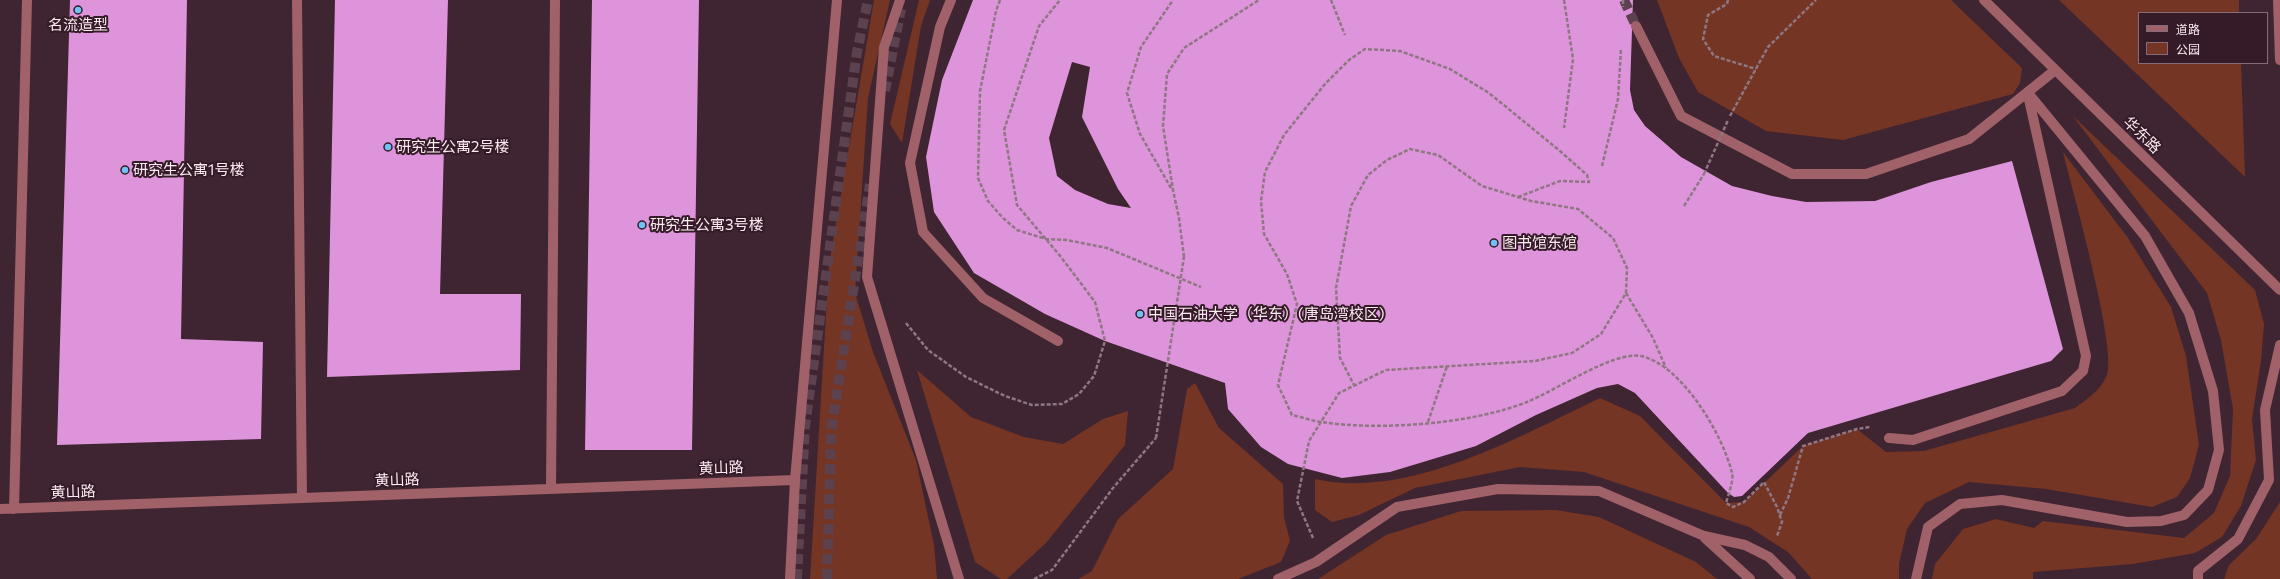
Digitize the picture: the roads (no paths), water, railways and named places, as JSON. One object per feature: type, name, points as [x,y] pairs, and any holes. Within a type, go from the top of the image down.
[{"type":"street","points":[[14,509],[27,0]]},
{"type":"street","points":[[297,0],[302,498]]},
{"type":"street","points":[[551,489],[555,0]]},
{"type":"street","points":[[790,579],[795,480],[837,0]]},
{"type":"street","points":[[900,0],[884,47],[867,277],[959,579]]},
{"type":"street","points":[[951,0],[940,27],[910,163],[923,232],[983,298],[1058,341]]},
{"type":"street","name":"华东路","points":[[1984,0],[2054,71],[2280,290]]},
{"type":"street","points":[[2278,0],[2280,60]]},
{"type":"street","points":[[1636,26],[1681,116],[1792,174],[1866,174],[1969,139],[2054,71]]},
{"type":"street","points":[[1889,438],[1913,440],[2062,391],[2083,371],[2086,356],[2028,93]]},
{"type":"street","points":[[1916,579],[1928,527],[1960,504],[2002,500],[2127,522],[2160,521],[2184,515],[2208,490],[2219,450],[2213,391],[2189,313],[2144,236],[2028,93]]},
{"type":"street","points":[[2198,579],[2198,571],[2238,539],[2269,480],[2265,410],[2280,345]]},
{"type":"street","name":"黄山路","points":[[0,509],[795,480]]},
{"type":"street","points":[[1278,579],[1316,562],[1321,557],[1397,507],[1498,489],[1599,491],[1704,536],[1745,545],[1769,557],[1791,579]]},
{"type":"street","points":[[1704,536],[1750,579]]},
{"type":"tunnel","points":[[797,579],[805,426],[857,52],[868,0]]},
{"type":"tunnel","points":[[1624,0],[1636,26]]},
{"type":"tunnel","points":[[885,91],[901,9]]},
{"type":"tunnel","points":[[827,579],[831,431],[870,184]]},
{"type":"place","name":"名流造型","points":[[78,10]]},
{"type":"place","name":"研究生公寓2号楼","points":[[388,147]]},
{"type":"place","name":"研究生公寓1号楼","points":[[125,170]]},
{"type":"place","name":"研究生公寓3号楼","points":[[642,225]]},
{"type":"place","name":"图书馆东馆","points":[[1494,243]]},
{"type":"place","name":"中国石油大学（华东）(唐岛湾校区)","points":[[1140,314]]}]
